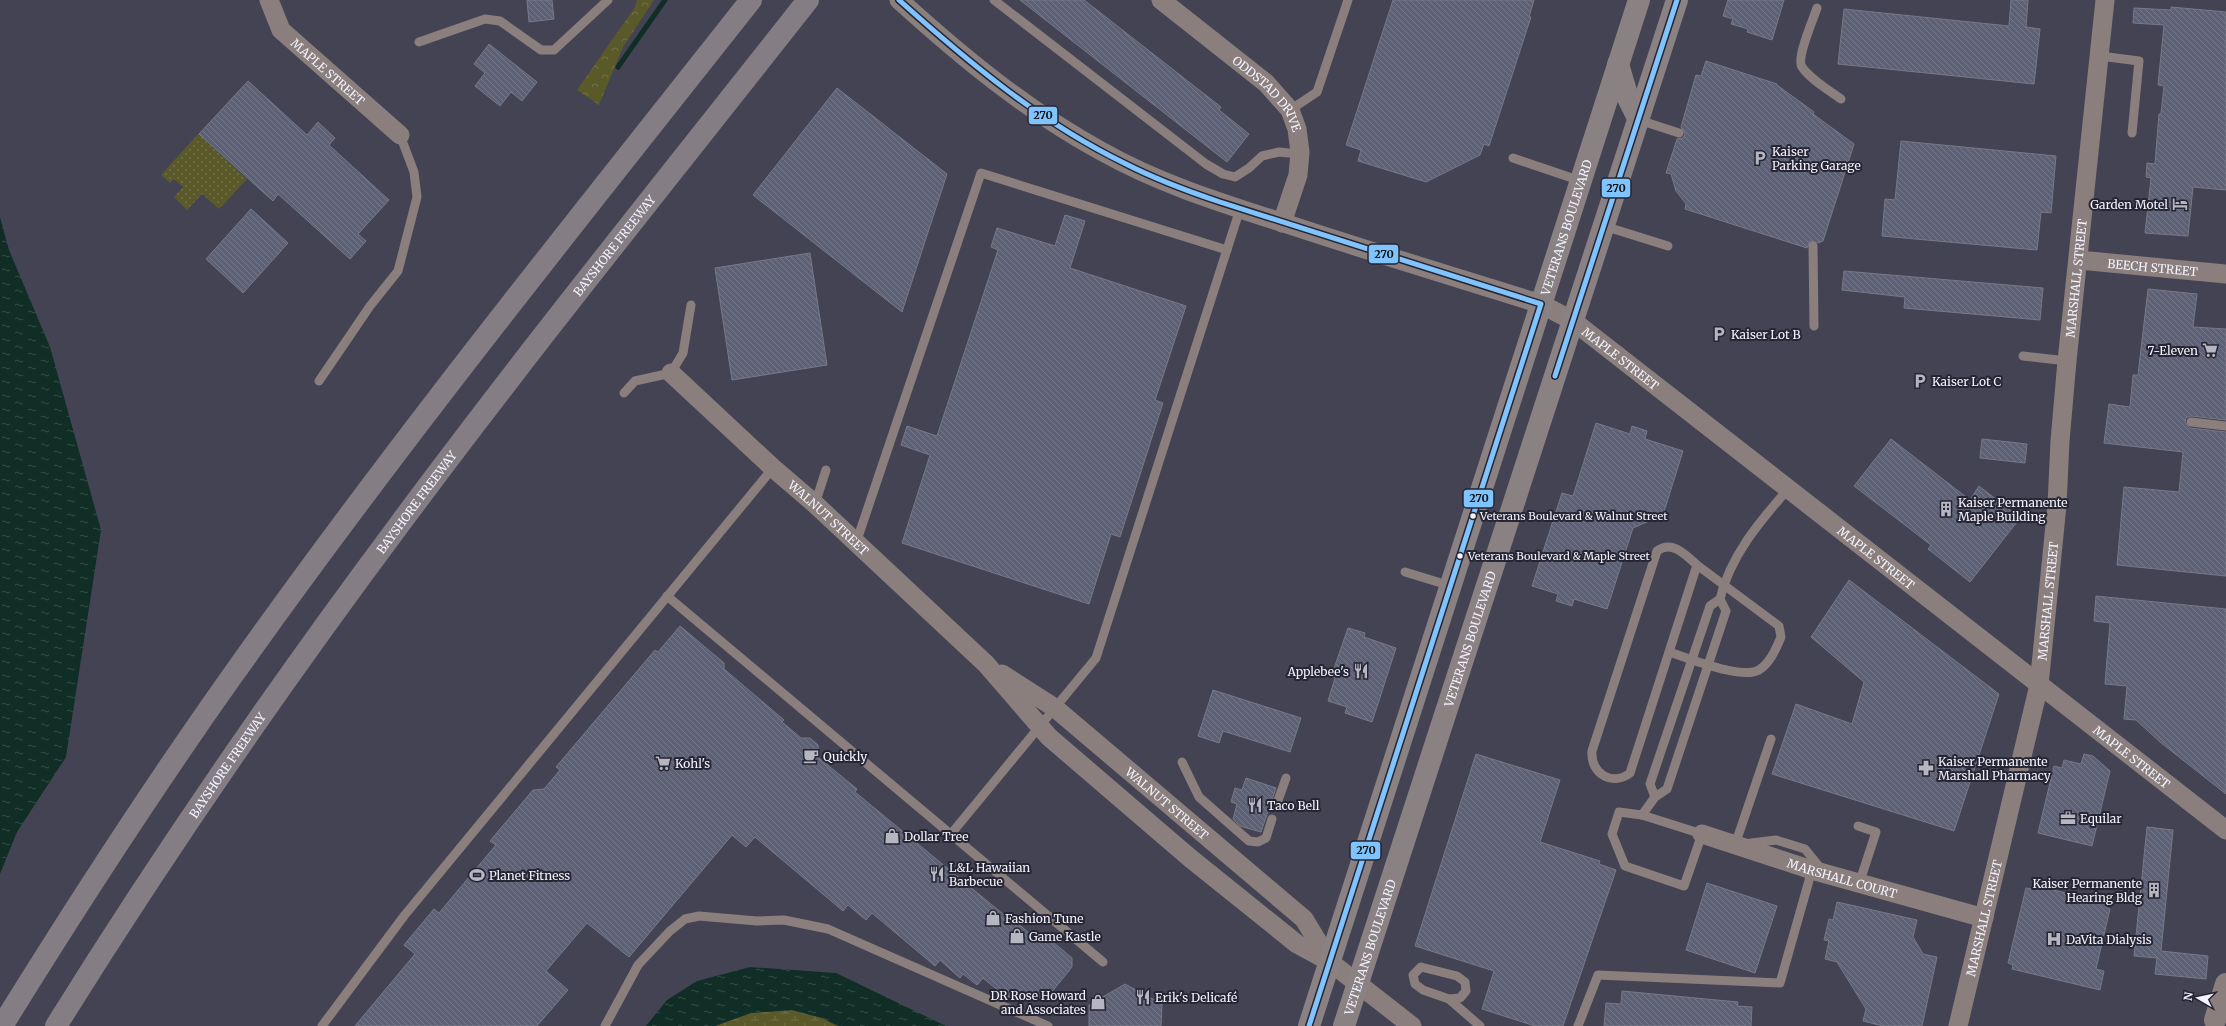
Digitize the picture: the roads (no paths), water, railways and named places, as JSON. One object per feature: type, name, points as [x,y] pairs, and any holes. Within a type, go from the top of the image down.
[{"type":"highway","points":[[2,1026],[38,968],[163,778],[230,680],[306,574],[434,403],[750,0]]},
{"type":"highway","name":"BAYSHORE FREEWAY","points":[[56,1026],[68,1005],[201,803],[334,613],[523,364],[808,0]]},
{"type":"main road","name":"VETERANS BOULEVARD","points":[[1309,1026],[1639,0]]},
{"type":"main road","name":"VETERANS BOULEVARD","points":[[1344,1026],[1678,0]]},
{"type":"main road","points":[[1618,64],[1628,98],[1639,120]]},
{"type":"street","name":"MAPLE STREET","points":[[269,0],[280,30],[400,135]]},
{"type":"street","name":"MAPLE STREET","points":[[899,0],[963,57],[999,86],[1064,130],[1103,153],[1206,198],[1541,304],[1573,321],[2226,830]]},
{"type":"street","name":"ODDSTAD DRIVE","points":[[1161,0],[1266,83],[1290,110],[1297,128],[1299,154],[1298,174],[1282,223]]},
{"type":"street","name":"MARSHALL STREET","points":[[1958,1026],[2039,685],[2057,505],[2060,441],[2067,361],[2079,260],[2105,0]]},
{"type":"street","name":"BEECH STREET","points":[[2079,260],[2226,274]]},
{"type":"street","name":"WALNUT STREET","points":[[671,373],[773,468],[816,504],[986,664],[1049,737],[1190,858],[1297,944],[1330,962],[1412,1026]]},
{"type":"street","name":"WALNUT STREET","points":[[986,664],[1055,708],[1304,919],[1330,962]]},
{"type":"street","name":"MARSHALL COURT","points":[[1702,834],[1859,884],[1984,918]]},
{"type":"street","points":[[2217,1019],[2219,1001],[2226,984]]},
{"type":"lane","points":[[419,42],[485,19],[500,21],[541,50],[554,50],[608,0]]},
{"type":"lane","points":[[994,0],[1206,164],[1223,174],[1235,177],[1249,168],[1262,156],[1279,152],[1299,154]]},
{"type":"lane","points":[[1290,110],[1317,92],[1348,0]]},
{"type":"lane","points":[[1817,8],[1801,56],[1802,66],[1808,74],[1841,99]]},
{"type":"lane","points":[[2100,56],[2139,60],[2132,133]]},
{"type":"lane","points":[[1639,120],[1679,133]]},
{"type":"lane","points":[[319,381],[370,306],[398,271],[417,197],[414,172],[400,135]]},
{"type":"lane","points":[[1513,158],[1581,181]]},
{"type":"lane","points":[[856,543],[980,173],[1227,250]]},
{"type":"lane","points":[[951,834],[1096,658],[1240,209]]},
{"type":"lane","points":[[1604,226],[1668,246]]},
{"type":"lane","points":[[1813,246],[1814,326]]},
{"type":"lane","points":[[624,393],[635,380],[671,373],[683,352],[691,305]]},
{"type":"lane","points":[[2023,356],[2067,361]]},
{"type":"lane","points":[[2191,422],[2226,426]]},
{"type":"lane","points":[[322,1026],[404,916],[773,468]]},
{"type":"lane","points":[[816,504],[826,470]]},
{"type":"lane","points":[[1655,797],[1650,784],[1710,606],[1720,599],[1724,585],[1746,542],[1789,488]]},
{"type":"lane","points":[[1669,652],[1710,665],[1748,673],[1758,671],[1765,665],[1781,637],[1779,626],[1697,565],[1685,554],[1672,546],[1664,546],[1657,551],[1592,751],[1593,766],[1599,772],[1616,779],[1624,778],[1630,773],[1697,565]]},
{"type":"lane","points":[[1405,572],[1451,586]]},
{"type":"lane","points":[[667,596],[1103,962]]},
{"type":"lane","points":[[1642,814],[1655,797],[1667,789],[1710,665],[1726,611],[1720,599]]},
{"type":"lane","points":[[1735,845],[1771,739]]},
{"type":"lane","points":[[1182,762],[1199,798],[1249,841],[1258,842],[1266,838],[1272,819]]},
{"type":"lane","points":[[1276,806],[1286,778]]},
{"type":"lane","points":[[1619,812],[1642,814],[1702,834],[1684,886],[1625,866],[1612,834],[1619,812]]},
{"type":"lane","points":[[1858,826],[1876,832],[1859,884]]},
{"type":"lane","points":[[1578,1026],[1598,975],[1780,983],[1819,872]]},
{"type":"lane","points":[[605,1026],[638,965],[670,931],[685,919],[699,916],[757,921],[784,920],[828,929],[1048,1026]]},
{"type":"lane","points":[[1449,999],[1460,998],[1466,991],[1465,982],[1457,976],[1421,967],[1413,975],[1415,984],[1423,990],[1449,999],[1480,1026]]},
{"type":"water","points":[[0,217],[9,250],[50,347],[101,530],[66,757],[17,832],[0,874]]},
{"type":"water","points":[[750,967],[836,973],[946,1026],[838,1026],[822,1018],[792,1010],[751,1013],[715,1026],[646,1026],[667,1000],[697,981]]},
{"type":"waterway","points":[[618,67],[665,0]]},
{"type":"place","name":"Kaiser Parking Garage","points":[[1760,158]]},
{"type":"place","name":"Garden Motel","points":[[2180,204]]},
{"type":"place","name":"Kaiser Lot B","points":[[1719,334]]},
{"type":"place","name":"7-Eleven","points":[[2210,350]]},
{"type":"place","name":"Kaiser Lot C","points":[[1920,381]]},
{"type":"place","name":"Kaiser Permanente Maple Building","points":[[1946,509]]},
{"type":"place","name":"Veterans Boulevard & Walnut Street","points":[[1473,516]]},
{"type":"place","name":"Veterans Boulevard & Maple Street","points":[[1460,556]]},
{"type":"place","name":"Applebee's","points":[[1361,671]]},
{"type":"place","name":"Quickly","points":[[811,756]]},
{"type":"place","name":"Kohl's","points":[[663,763]]},
{"type":"place","name":"Kaiser Permanente Marshall Pharmacy","points":[[1926,768]]},
{"type":"place","name":"Taco Bell","points":[[1255,805]]},
{"type":"place","name":"Equilar","points":[[2068,818]]},
{"type":"place","name":"Dollar Tree","points":[[892,836]]},
{"type":"place","name":"L&L Hawaiian Barbecue","points":[[937,874]]},
{"type":"place","name":"Planet Fitness","points":[[477,875]]},
{"type":"place","name":"Kaiser Permanente Hearing Bldg","points":[[2154,890]]},
{"type":"place","name":"Fashion Tune","points":[[993,918]]},
{"type":"place","name":"Game Kastle","points":[[1017,936]]},
{"type":"place","name":"DaVita Dialysis","points":[[2054,939]]},
{"type":"place","name":"Erik's Delicafé","points":[[1143,997]]},
{"type":"place","name":"DR Rose Howard and Associates","points":[[1098,1002]]}]
